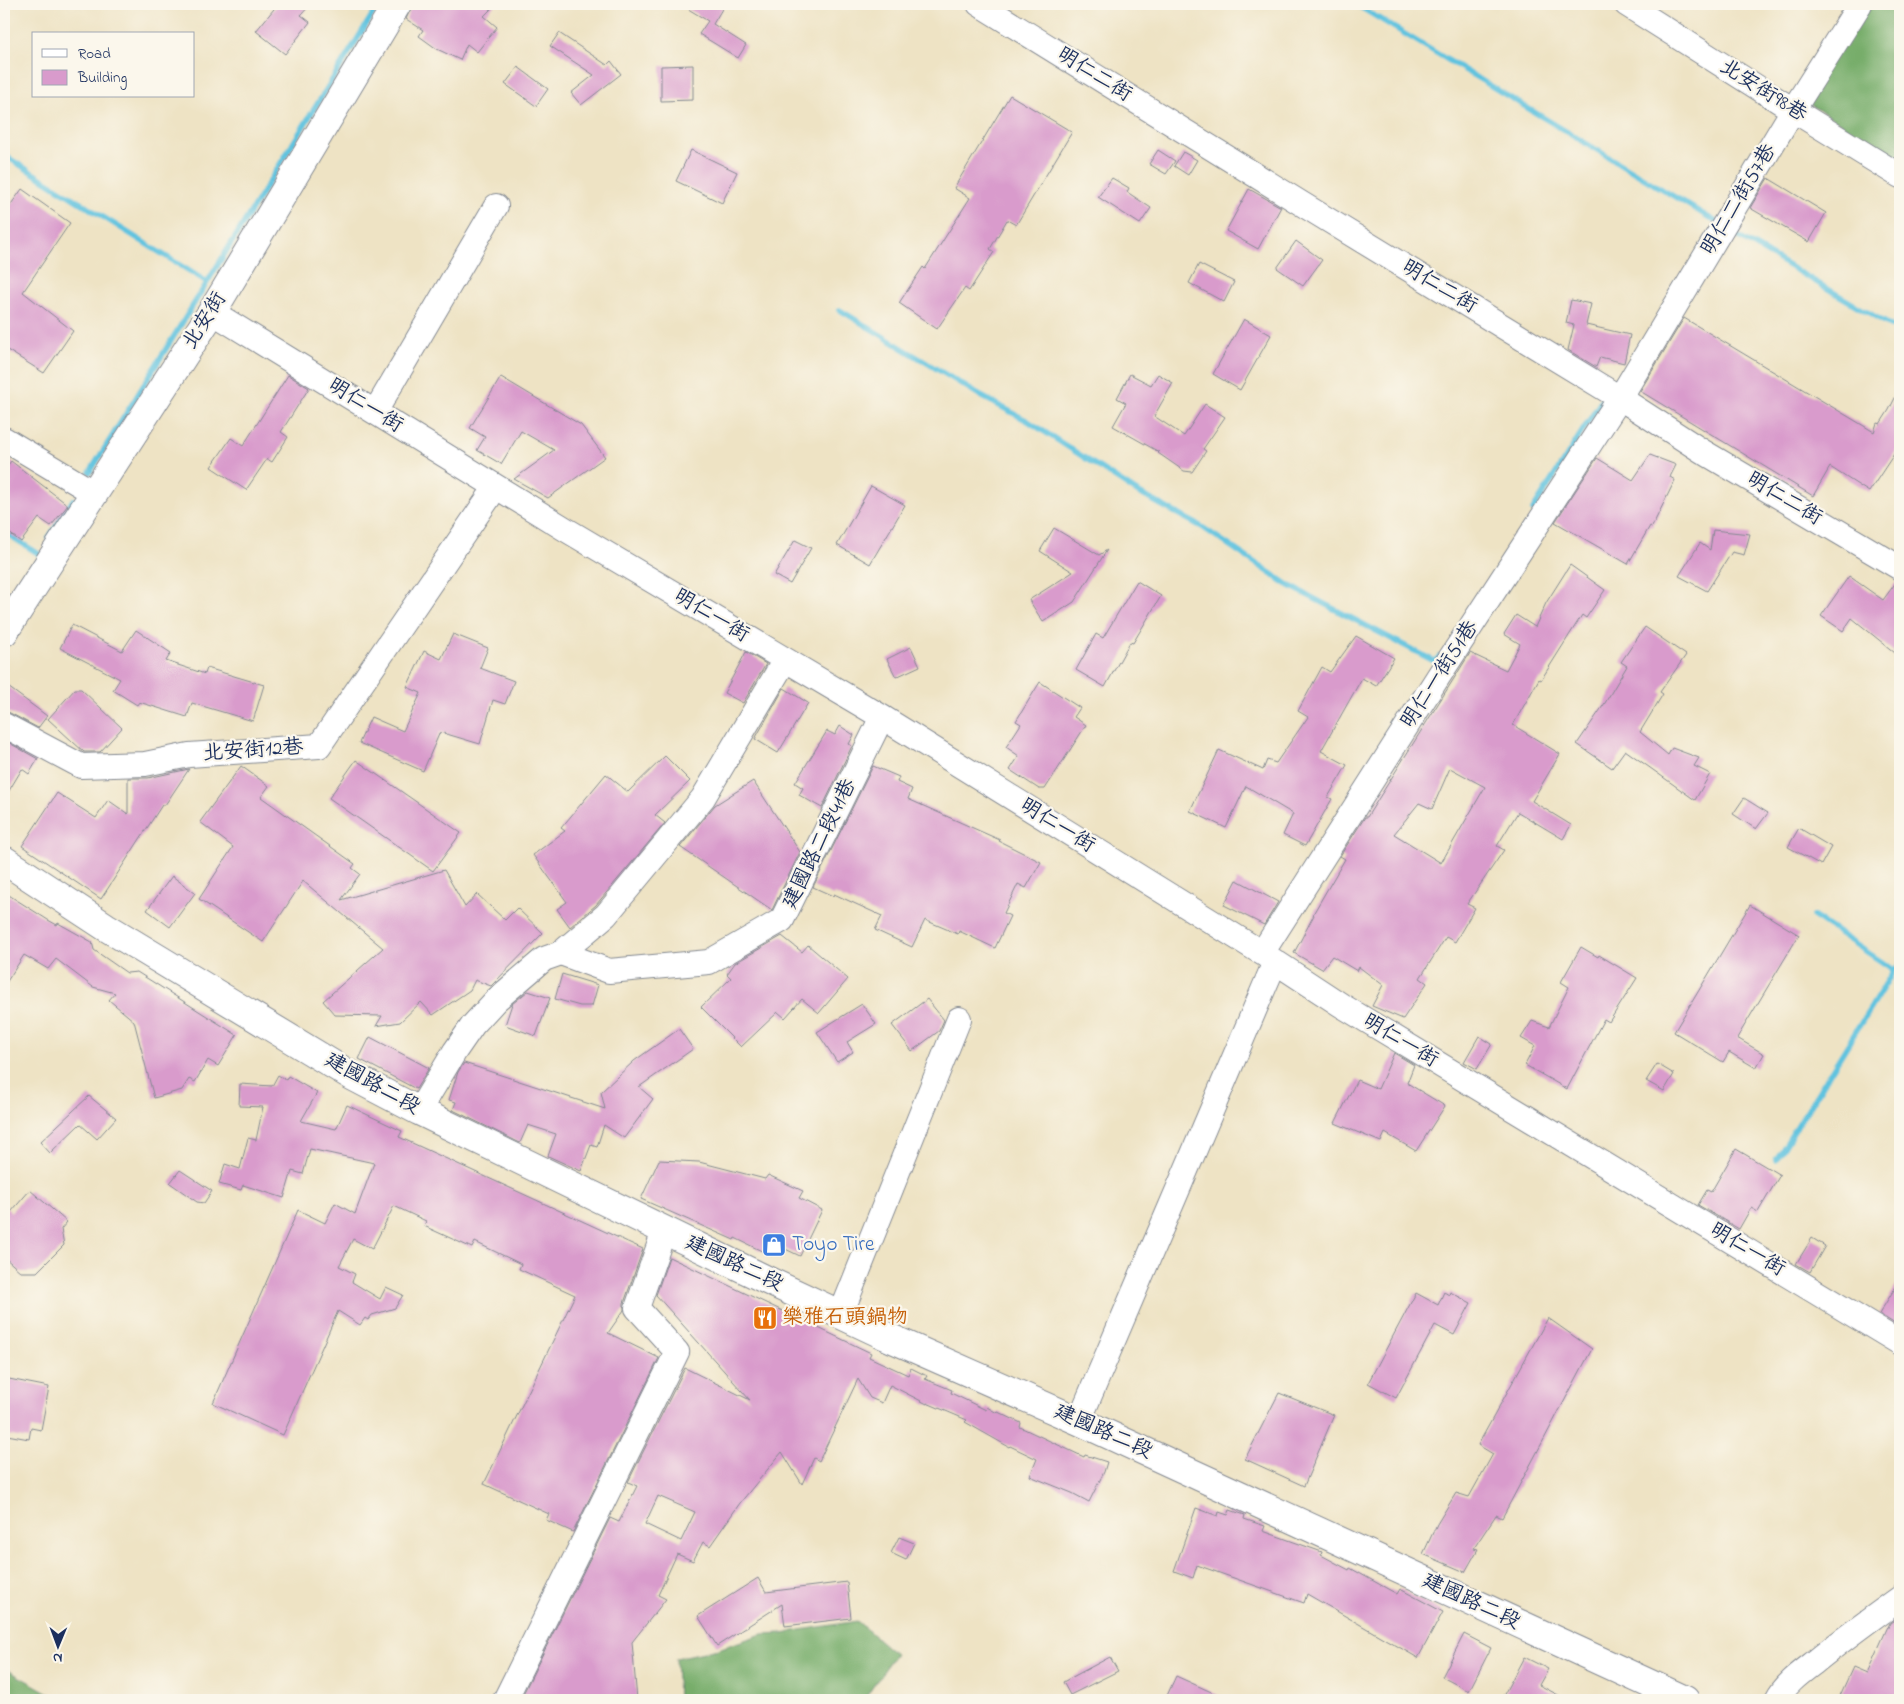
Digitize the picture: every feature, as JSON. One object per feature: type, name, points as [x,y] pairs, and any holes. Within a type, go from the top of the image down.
[{"type":"street","name":"明仁二街","points":[[979,4],[1620,398],[1702,451],[1900,568]]},
{"type":"street","name":"北安街98巷","points":[[1626,4],[1900,176]]},
{"type":"street","name":"明仁二街57巷","points":[[1620,398],[1793,110],[1860,4]]},
{"type":"street","name":"北安街","points":[[4,632],[212,312],[391,5]]},
{"type":"street","points":[[375,412],[496,206]]},
{"type":"street","name":"明仁一街","points":[[212,312],[496,487],[882,717],[1268,957],[1349,1010],[1900,1343]]},
{"type":"street","name":"明仁一街51巷","points":[[1079,1421],[1268,957],[1438,677],[1620,398]]},
{"type":"street","points":[[4,439],[94,493]]},
{"type":"street","name":"北安街12巷","points":[[4,725],[81,766],[146,764],[189,755],[318,746],[496,487]]},
{"type":"street","points":[[419,1110],[473,1025],[496,1000],[544,959],[560,953],[606,915],[704,798],[785,660]]},
{"type":"street","name":"建國路二段41巷","points":[[560,953],[609,971],[709,962],[782,920],[882,717]]},
{"type":"street","name":"建國路二段","points":[[4,860],[106,927],[352,1076],[419,1110],[664,1231],[841,1314],[1079,1421],[1685,1700]]},
{"type":"street","points":[[841,1314],[959,1019]]},
{"type":"street","points":[[505,1700],[677,1352],[637,1308],[664,1231]]},
{"type":"street","points":[[1777,1700],[1797,1677],[1843,1639],[1900,1598]]},
{"type":"green space","points":[[1865,4],[1900,4],[1900,161],[1803,100]]},
{"type":"green space","points":[[857,1621],[895,1654],[864,1700],[678,1700],[676,1658],[718,1649],[762,1634],[782,1633]]},
{"type":"green space","points":[[4,1668],[61,1700],[4,1700]]},
{"type":"building","points":[[278,4],[311,4],[301,15],[310,22],[285,54],[256,31]]},
{"type":"building","points":[[413,4],[496,4],[484,16],[497,27],[477,52],[467,44],[460,60],[437,49],[419,36],[423,30],[406,19]]},
{"type":"building","points":[[680,4],[725,4],[713,24],[746,45],[738,58],[699,34],[708,21]]},
{"type":"building","points":[[559,33],[607,65],[611,61],[621,74],[581,105],[571,93],[594,75],[550,46]]},
{"type":"building","points":[[693,65],[693,100],[661,101],[661,66]]},
{"type":"building","points":[[518,67],[548,89],[536,106],[505,84]]},
{"type":"building","points":[[1010,95],[1072,132],[1016,225],[1007,220],[990,249],[994,252],[969,291],[965,288],[937,329],[899,303],[923,267],[925,269],[970,198],[954,188]]},
{"type":"building","points":[[691,150],[737,172],[722,203],[676,181]]},
{"type":"building","points":[[1158,150],[1175,161],[1166,174],[1149,164]]},
{"type":"building","points":[[1183,152],[1197,160],[1188,175],[1174,166]]},
{"type":"building","points":[[1112,178],[1129,188],[1127,192],[1151,208],[1140,224],[1098,197]]},
{"type":"building","points":[[1768,178],[1826,213],[1809,242],[1750,208]]},
{"type":"building","points":[[22,189],[70,223],[23,292],[73,331],[44,373],[4,348],[4,214]]},
{"type":"building","points":[[1249,189],[1281,207],[1258,249],[1226,231]]},
{"type":"building","points":[[1296,241],[1322,260],[1303,286],[1277,268]]},
{"type":"building","points":[[1199,264],[1234,282],[1224,302],[1189,283]]},
{"type":"building","points":[[1571,300],[1591,304],[1586,325],[1630,335],[1624,363],[1600,357],[1596,367],[1568,350],[1574,325],[1566,323]]},
{"type":"building","points":[[1684,318],[1874,432],[1877,423],[1880,424],[1900,388],[1900,445],[1869,492],[1830,467],[1813,496],[1640,391]]},
{"type":"building","points":[[1244,319],[1271,335],[1240,390],[1213,374]]},
{"type":"building","points":[[1130,374],[1151,385],[1158,374],[1173,383],[1154,416],[1184,436],[1205,404],[1225,417],[1203,449],[1206,451],[1192,472],[1184,471],[1159,452],[1113,426],[1126,403],[1117,398]]},
{"type":"building","points":[[288,375],[309,388],[281,432],[288,437],[272,462],[267,459],[246,490],[211,467],[231,438],[243,446]]},
{"type":"building","points":[[501,377],[581,425],[605,457],[548,498],[514,479],[554,450],[521,431],[501,464],[477,450],[485,437],[470,428]]},
{"type":"building","points":[[1650,455],[1676,465],[1670,477],[1675,480],[1652,527],[1650,526],[1628,564],[1555,522],[1597,458],[1633,480]]},
{"type":"building","points":[[11,461],[68,505],[51,526],[39,518],[21,542],[4,529],[4,471]]},
{"type":"building","points":[[871,486],[905,505],[870,564],[837,545]]},
{"type":"building","points":[[1054,528],[1099,555],[1107,550],[1074,602],[1043,622],[1029,600],[1073,572],[1040,551]]},
{"type":"building","points":[[1713,530],[1750,534],[1744,555],[1732,552],[1707,591],[1679,576],[1700,543],[1710,550]]},
{"type":"building","points":[[795,540],[811,548],[790,584],[774,575]]},
{"type":"building","points":[[1570,565],[1605,590],[1586,618],[1582,615],[1541,680],[1539,679],[1513,725],[1560,754],[1532,801],[1571,825],[1563,839],[1518,812],[1497,846],[1504,850],[1467,904],[1475,908],[1455,942],[1446,937],[1420,978],[1427,983],[1403,1019],[1372,1006],[1383,985],[1359,967],[1357,971],[1332,956],[1322,969],[1294,953],[1313,914],[1345,859],[1340,856],[1365,817],[1367,817],[1470,653],[1506,670],[1520,644],[1504,634],[1516,615],[1535,627],[1546,603]],"holes":[[[1450,768],[1485,787],[1441,863],[1394,834],[1419,803],[1432,809]]]},
{"type":"building","points":[[1849,576],[1883,600],[1897,581],[1900,582],[1900,657],[1852,618],[1843,631],[1821,616]]},
{"type":"building","points":[[1137,581],[1161,596],[1133,643],[1130,642],[1105,687],[1076,670],[1096,634],[1103,638]]},
{"type":"building","points":[[72,625],[122,651],[136,630],[171,653],[166,661],[205,674],[207,668],[264,685],[253,721],[192,703],[187,717],[139,702],[137,705],[113,690],[120,679],[60,648]]},
{"type":"building","points":[[1645,627],[1686,655],[1660,692],[1663,694],[1640,732],[1668,755],[1672,748],[1699,758],[1694,766],[1710,774],[1695,800],[1625,750],[1612,768],[1577,744],[1627,666],[1621,662]]},
{"type":"building","points":[[453,634],[488,648],[480,668],[514,681],[505,704],[493,700],[480,744],[440,732],[423,771],[359,743],[371,717],[403,731],[421,693],[407,687],[424,651],[441,659]]},
{"type":"building","points":[[1356,636],[1394,658],[1376,686],[1362,678],[1321,751],[1347,765],[1328,797],[1332,799],[1305,846],[1283,835],[1293,814],[1246,786],[1226,828],[1190,811],[1219,750],[1263,770],[1267,760],[1276,763],[1308,717],[1298,711],[1322,667],[1330,672]]},
{"type":"building","points":[[911,647],[920,666],[896,677],[887,659]]},
{"type":"building","points":[[746,652],[766,664],[743,703],[724,693]]},
{"type":"building","points":[[1040,682],[1080,708],[1074,717],[1086,725],[1045,789],[1039,789],[1010,770],[1019,756],[1006,747],[1021,724],[1016,721]]},
{"type":"building","points":[[4,684],[47,716],[38,728],[4,711]]},
{"type":"building","points":[[784,688],[808,703],[778,753],[755,739]]},
{"type":"building","points":[[75,689],[81,689],[122,728],[100,752],[84,752],[48,719]]},
{"type":"building","points":[[840,726],[854,735],[849,744],[852,746],[822,808],[799,795],[803,788],[795,783],[827,731],[835,735]]},
{"type":"building","points":[[4,740],[38,759],[29,774],[22,769],[4,799]]},
{"type":"building","points":[[665,756],[690,781],[655,815],[665,823],[596,905],[570,927],[557,909],[567,902],[533,855],[565,831],[561,828],[606,774],[628,792]]},
{"type":"building","points":[[356,760],[461,833],[433,871],[329,798]]},
{"type":"building","points":[[241,766],[269,786],[261,797],[355,864],[352,868],[360,874],[341,900],[444,870],[465,907],[477,894],[505,920],[517,908],[543,933],[491,986],[475,980],[470,990],[433,1015],[421,1002],[400,1022],[376,1026],[382,1016],[335,1015],[323,1001],[383,948],[303,881],[263,942],[199,899],[233,847],[200,822]]},
{"type":"building","points":[[873,766],[899,777],[897,782],[912,789],[908,799],[1000,840],[1041,862],[1026,888],[1018,884],[1004,913],[1010,916],[995,948],[959,931],[958,934],[925,920],[912,947],[875,930],[882,916],[834,894],[833,896],[813,887]]},
{"type":"building","points":[[189,769],[165,805],[162,805],[101,899],[22,846],[57,793],[96,818],[108,800],[128,814],[128,778],[148,778]]},
{"type":"building","points":[[753,781],[800,852],[772,910],[680,847],[715,805]]},
{"type":"building","points":[[1744,798],[1768,813],[1756,829],[1733,814]]},
{"type":"building","points":[[1799,828],[1831,847],[1821,865],[1788,847]]},
{"type":"building","points":[[172,876],[195,893],[170,927],[147,910]]},
{"type":"building","points":[[1237,880],[1278,902],[1264,925],[1224,905]]},
{"type":"building","points":[[4,892],[48,920],[57,925],[58,923],[92,942],[94,950],[127,973],[137,972],[237,1035],[218,1066],[208,1060],[195,1082],[189,1079],[182,1090],[154,1098],[134,1021],[109,1000],[115,993],[93,987],[56,959],[48,969],[24,955],[4,986]]},
{"type":"building","points":[[1750,905],[1799,935],[1737,1038],[1764,1054],[1756,1068],[1729,1052],[1723,1062],[1674,1032]]},
{"type":"building","points":[[782,936],[802,952],[808,945],[848,979],[819,1013],[802,999],[785,1018],[778,1012],[741,1047],[701,1007],[731,978],[727,974],[735,963]]},
{"type":"building","points":[[1581,947],[1598,957],[1599,955],[1637,978],[1609,1022],[1604,1019],[1567,1089],[1525,1065],[1535,1046],[1521,1038],[1532,1021],[1549,1027],[1569,987],[1561,982]]},
{"type":"building","points":[[562,974],[598,985],[592,1006],[580,1006],[555,999]]},
{"type":"building","points":[[528,991],[550,998],[536,1036],[505,1025],[512,1004]]},
{"type":"building","points":[[927,999],[944,1020],[939,1031],[912,1051],[892,1025]]},
{"type":"building","points":[[862,1004],[876,1024],[847,1042],[853,1052],[837,1062],[817,1032]]},
{"type":"building","points":[[679,1029],[693,1049],[639,1087],[653,1099],[624,1138],[604,1125],[597,1147],[591,1145],[581,1171],[548,1156],[556,1134],[528,1125],[520,1143],[453,1110],[456,1102],[449,1100],[458,1072],[464,1063],[605,1109],[601,1092],[634,1061]]},
{"type":"building","points":[[1479,1036],[1492,1044],[1477,1069],[1464,1062]]},
{"type":"building","points":[[370,1037],[429,1068],[416,1089],[359,1059]]},
{"type":"building","points":[[1394,1053],[1414,1065],[1407,1083],[1445,1106],[1416,1151],[1385,1133],[1381,1142],[1335,1123],[1357,1080],[1378,1089]]},
{"type":"building","points":[[1657,1064],[1674,1074],[1664,1091],[1646,1081]]},
{"type":"building","points":[[278,1075],[286,1080],[288,1076],[317,1093],[301,1121],[336,1129],[347,1105],[402,1131],[399,1137],[643,1249],[624,1303],[624,1310],[608,1333],[659,1358],[573,1532],[546,1520],[549,1514],[484,1484],[575,1295],[519,1269],[521,1264],[475,1242],[472,1248],[424,1226],[426,1221],[394,1206],[372,1249],[353,1239],[339,1266],[355,1274],[352,1282],[380,1299],[386,1287],[403,1295],[395,1308],[372,1315],[368,1320],[365,1318],[360,1325],[338,1311],[283,1435],[213,1403],[298,1210],[325,1223],[335,1203],[355,1214],[374,1163],[310,1149],[303,1174],[292,1171],[284,1198],[243,1185],[241,1190],[219,1184],[225,1164],[240,1169],[248,1138],[256,1140],[263,1107],[239,1106],[240,1084],[272,1086]]},
{"type":"building","points":[[89,1096],[116,1118],[97,1139],[80,1124],[50,1153],[40,1142]]},
{"type":"building","points":[[1736,1149],[1780,1175],[1758,1212],[1751,1208],[1739,1229],[1698,1205],[1707,1190],[1711,1192]]},
{"type":"building","points":[[659,1160],[699,1162],[765,1179],[768,1175],[803,1191],[799,1198],[822,1210],[800,1256],[777,1245],[772,1256],[735,1238],[734,1240],[641,1199]]},
{"type":"building","points":[[180,1170],[212,1191],[204,1203],[197,1202],[170,1183]]},
{"type":"building","points":[[30,1190],[67,1222],[61,1229],[64,1245],[37,1272],[21,1272],[4,1257],[4,1206],[11,1212]]},
{"type":"building","points":[[1812,1238],[1825,1246],[1810,1272],[1796,1264]]},
{"type":"building","points":[[669,1257],[871,1353],[869,1357],[908,1375],[911,1368],[927,1376],[925,1379],[952,1390],[951,1393],[986,1410],[987,1407],[1021,1423],[1020,1427],[1084,1457],[1085,1455],[1107,1462],[1104,1472],[1089,1502],[1030,1476],[1037,1459],[1009,1447],[965,1422],[967,1420],[927,1404],[890,1385],[882,1403],[870,1398],[858,1379],[819,1461],[814,1458],[802,1484],[782,1452],[740,1503],[710,1546],[703,1542],[693,1561],[677,1554],[658,1595],[666,1599],[632,1642],[637,1700],[520,1700],[610,1518],[619,1522],[637,1486],[628,1482],[685,1368],[750,1400],[656,1295]],"holes":[[[658,1496],[695,1512],[681,1541],[645,1524]]]},
{"type":"building","points":[[1900,1280],[1900,1327],[1879,1314]]},
{"type":"building","points":[[1444,1292],[1449,1295],[1450,1292],[1471,1303],[1454,1335],[1435,1325],[1396,1398],[1368,1383],[1416,1293],[1438,1305]]},
{"type":"building","points":[[1548,1318],[1592,1349],[1502,1518],[1496,1515],[1474,1548],[1478,1549],[1465,1572],[1423,1554],[1437,1524],[1456,1493],[1469,1497],[1493,1454],[1478,1445]]},
{"type":"building","points":[[4,1378],[49,1387],[41,1430],[31,1428],[29,1439],[7,1435],[9,1422],[4,1421]]},
{"type":"building","points":[[1279,1393],[1334,1415],[1304,1486],[1245,1459]]},
{"type":"building","points":[[1196,1508],[1218,1516],[1219,1512],[1228,1515],[1230,1510],[1245,1515],[1244,1519],[1265,1526],[1263,1531],[1322,1552],[1321,1555],[1349,1570],[1350,1568],[1397,1594],[1400,1589],[1443,1612],[1418,1658],[1307,1594],[1304,1603],[1197,1565],[1193,1578],[1174,1571]]},
{"type":"building","points":[[899,1537],[914,1543],[906,1560],[891,1553]]},
{"type":"building","points":[[758,1578],[766,1592],[847,1582],[851,1618],[785,1626],[782,1604],[717,1646],[698,1616]]},
{"type":"building","points":[[1900,1615],[1900,1700],[1838,1700],[1853,1667],[1867,1673],[1890,1622]]},
{"type":"building","points":[[1464,1634],[1491,1648],[1469,1691],[1442,1677]]},
{"type":"building","points":[[1110,1657],[1118,1671],[1070,1695],[1063,1682]]},
{"type":"building","points":[[1524,1657],[1548,1669],[1539,1685],[1568,1700],[1501,1700]]},
{"type":"building","points":[[1176,1676],[1229,1700],[1165,1700]]},
{"type":"waterway","points":[[90,472],[379,4]]},
{"type":"waterway","points":[[1355,4],[1718,223]]},
{"type":"waterway","points":[[4,155],[207,282]]},
{"type":"waterway","points":[[1727,230],[1900,331]]},
{"type":"waterway","points":[[840,310],[981,396],[1028,421],[1137,492],[1202,527],[1288,585],[1436,662],[1439,657]]},
{"type":"waterway","points":[[1533,510],[1605,395]]},
{"type":"waterway","points":[[49,538],[73,500]]},
{"type":"waterway","points":[[4,532],[39,554]]},
{"type":"waterway","points":[[1813,916],[1894,970],[1900,966]]},
{"type":"waterway","points":[[1776,1160],[1894,970]]},
{"type":"place","name":"Toyo Tire","points":[[774,1245]]},
{"type":"place","name":"樂雅石頭鍋物","points":[[765,1318]]}]
